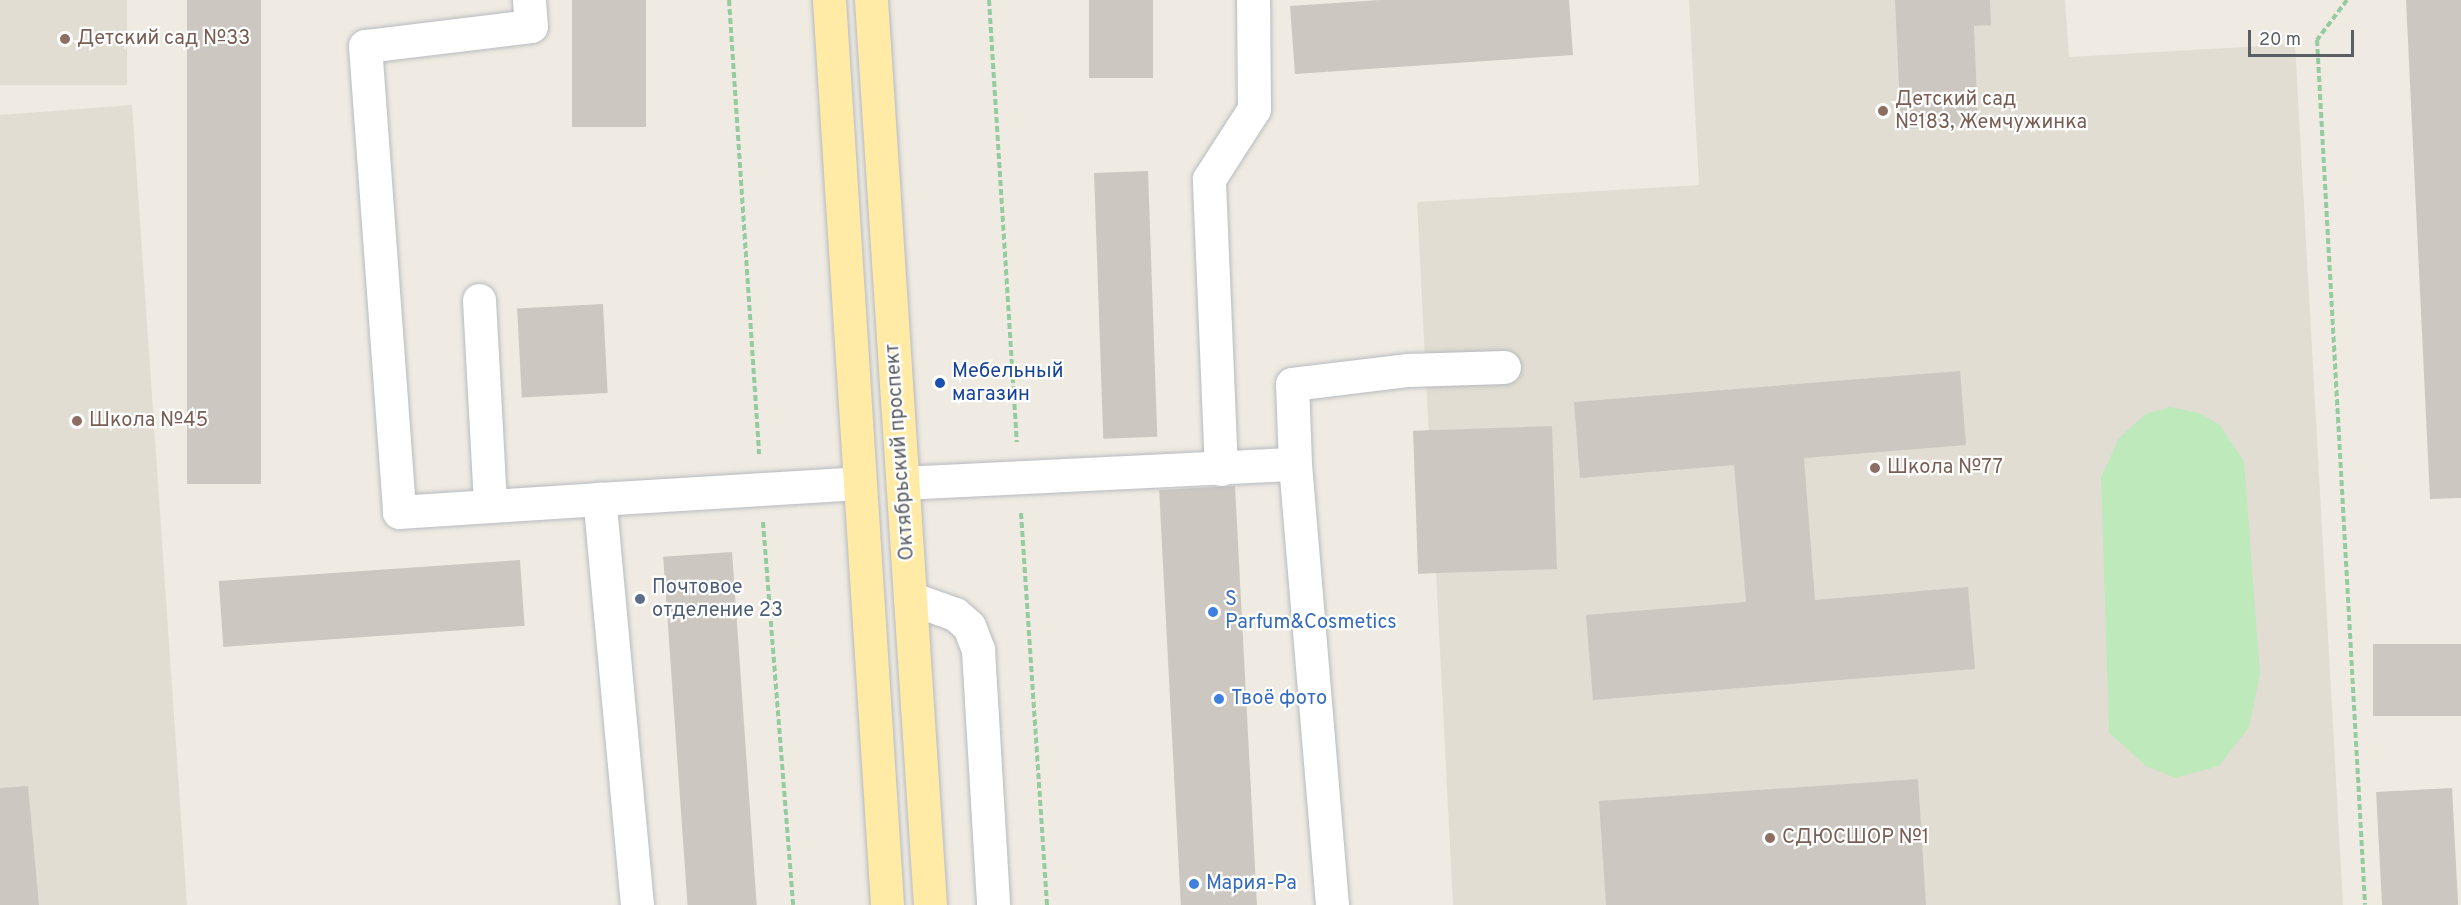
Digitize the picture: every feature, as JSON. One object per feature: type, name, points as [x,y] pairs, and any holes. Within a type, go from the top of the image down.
[{"type":"main road","points":[[829,0],[887,905]]},
{"type":"main road","name":"Октябрьский проспект","points":[[871,0],[930,905]]},
{"type":"lane","points":[[529,0],[531,26],[366,46],[399,512],[860,483]]},
{"type":"lane","points":[[1221,469],[1209,179],[1254,109],[1253,0]]},
{"type":"lane","points":[[479,300],[490,505]]},
{"type":"lane","points":[[1332,905],[1295,465],[1292,384],[1408,370],[1504,367]]},
{"type":"lane","points":[[903,483],[1295,465]]},
{"type":"lane","points":[[599,499],[637,905]]},
{"type":"lane","points":[[910,598],[956,614],[969,626],[978,650],[993,905]]},
{"type":"path","points":[[2347,0],[2317,40],[2365,905]]},
{"type":"shaded area","name":"Детский сад №33","points":[[0,0],[127,0],[127,85],[0,85]]},
{"type":"shaded area","name":"Школа №77","points":[[1689,0],[2065,0],[2069,57],[2295,44],[2343,905],[1453,905],[1417,202],[1699,185]]},
{"type":"shaded area","name":"Школа №45","points":[[132,105],[187,905],[0,905],[0,115]]},
{"type":"green space","points":[[2170,407],[2199,413],[2220,425],[2244,461],[2260,674],[2249,727],[2219,766],[2175,778],[2146,766],[2109,733],[2101,477],[2119,438],[2146,414]]},
{"type":"building","points":[[187,0],[261,0],[261,484],[187,484]]},
{"type":"building","points":[[572,0],[646,0],[646,127],[572,127]]},
{"type":"building","points":[[1089,0],[1153,0],[1153,78],[1089,78]]},
{"type":"building","points":[[1380,0],[1569,0],[1573,55],[1295,74],[1290,6]]},
{"type":"building","points":[[1895,0],[1990,0],[1991,25],[1974,26],[1978,125],[1901,129]]},
{"type":"building","points":[[2406,0],[2461,0],[2461,498],[2430,499]]},
{"type":"building","points":[[1148,171],[1157,437],[1103,439],[1094,173]]},
{"type":"building","points":[[603,304],[608,393],[522,397],[517,309]]},
{"type":"building","points":[[1960,371],[1966,445],[1804,458],[1815,600],[1968,587],[1975,669],[1593,700],[1586,615],[1746,602],[1734,465],[1580,478],[1574,402]]},
{"type":"building","points":[[1552,426],[1557,569],[1418,574],[1413,431]]},
{"type":"building","points":[[1235,486],[1257,905],[1181,905],[1159,490]]},
{"type":"building","points":[[732,552],[757,905],[688,905],[663,557]]},
{"type":"building","points":[[520,560],[525,626],[223,647],[219,581]]},
{"type":"building","points":[[2373,644],[2461,644],[2461,716],[2373,716]]},
{"type":"building","points":[[1918,779],[1926,905],[1606,905],[1599,801]]},
{"type":"building","points":[[28,786],[39,905],[0,905],[0,788]]},
{"type":"building","points":[[2452,788],[2458,905],[2382,905],[2376,792]]},
{"type":"place","name":"Детский сад №33","points":[[65,39]]},
{"type":"place","name":"Детский сад №183, Жемчужинка","points":[[1883,111]]},
{"type":"place","name":"Мебельный магазин","points":[[940,383]]},
{"type":"place","name":"Школа №45","points":[[77,421]]},
{"type":"place","name":"Школа №77","points":[[1875,468]]},
{"type":"place","name":"Почтовое отделение 23","points":[[640,599]]},
{"type":"place","name":"S Parfum&Cosmetics","points":[[1213,612]]},
{"type":"place","name":"Твоё фото","points":[[1219,699]]},
{"type":"place","name":"СДЮСШОР №1","points":[[1770,838]]},
{"type":"place","name":"Мария-Ра","points":[[1194,884]]}]
